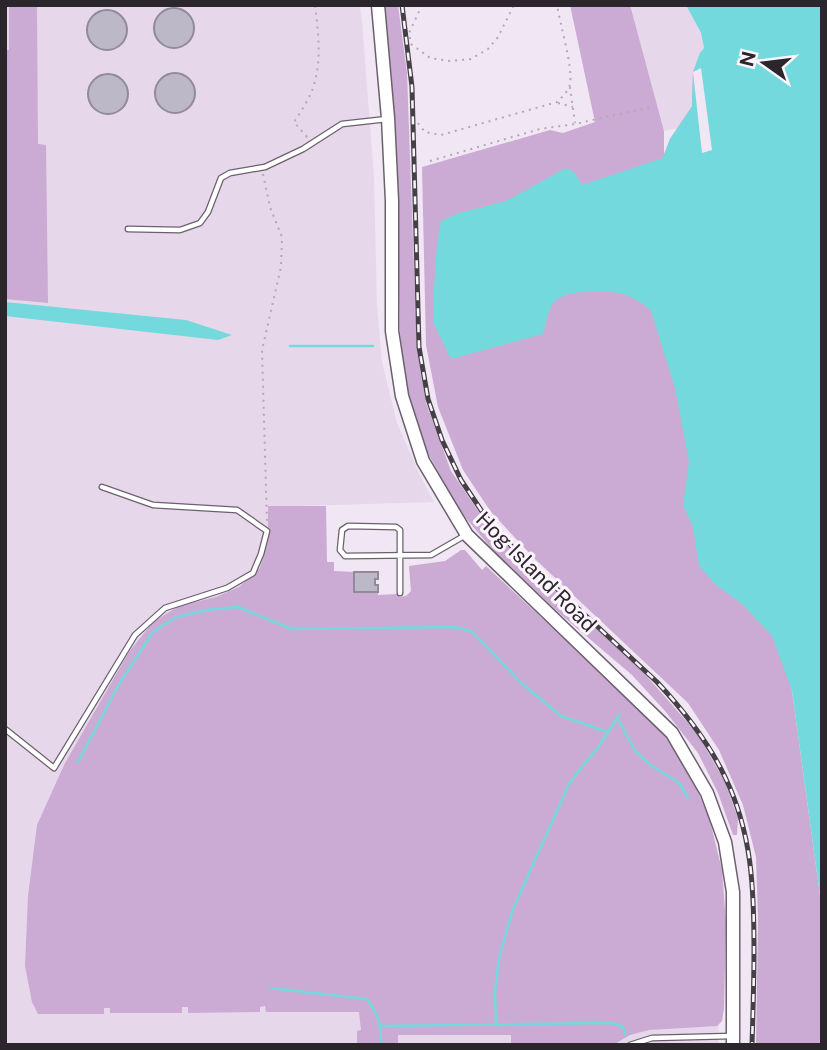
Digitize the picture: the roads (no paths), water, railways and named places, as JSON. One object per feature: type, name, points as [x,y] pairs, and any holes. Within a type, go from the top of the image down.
[{"type":"street","name":"Hog Island Road","points":[[378,5],[392,201],[392,331],[402,396],[424,461],[467,535],[672,733],[707,793],[725,842],[733,892],[733,1041]]},
{"type":"lane","points":[[128,229],[180,230],[200,223],[208,212],[221,178],[230,173],[262,168],[282,160],[342,124],[388,118]]},
{"type":"lane","points":[[5,729],[54,768],[135,635],[165,608],[227,588],[253,573],[261,554],[267,531],[237,510],[153,505],[102,487]]},
{"type":"lane","points":[[400,593],[400,555],[400,530],[396,527],[348,526],[342,530],[340,550],[345,556],[400,555],[431,555],[467,535]]},
{"type":"lane","points":[[630,1045],[652,1038],[733,1041]]},
{"type":"water","points":[[686,5],[822,5],[822,910],[792,691],[772,636],[743,605],[715,584],[699,566],[693,527],[683,505],[689,462],[675,388],[651,311],[636,300],[618,293],[594,291],[566,295],[552,305],[543,334],[451,359],[433,322],[437,242],[441,221],[459,213],[506,201],[566,168],[574,172],[582,185],[663,158],[670,139],[692,107],[693,72],[704,48],[701,33]]},
{"type":"water","points":[[5,302],[186,320],[232,335],[218,340],[5,316]]},
{"type":"waterway","points":[[290,346],[373,346]]},
{"type":"waterway","points":[[78,762],[119,684],[153,632],[176,617],[238,607],[292,629],[455,627],[471,631],[521,683],[561,716],[608,732]]},
{"type":"waterway","points":[[496,1025],[495,992],[499,958],[513,909],[570,782],[620,714]]},
{"type":"waterway","points":[[618,719],[635,751],[652,766],[679,783],[688,798]]},
{"type":"waterway","points":[[270,988],[367,999],[379,1020],[381,1045]]},
{"type":"waterway","points":[[381,1026],[610,1023],[620,1025],[625,1035]]},
{"type":"railway","points":[[402,5],[412,87],[419,347],[428,399],[442,440],[461,480],[485,516],[513,548],[657,682],[695,727],[725,777],[741,819],[750,861],[754,949],[752,1045]]}]
